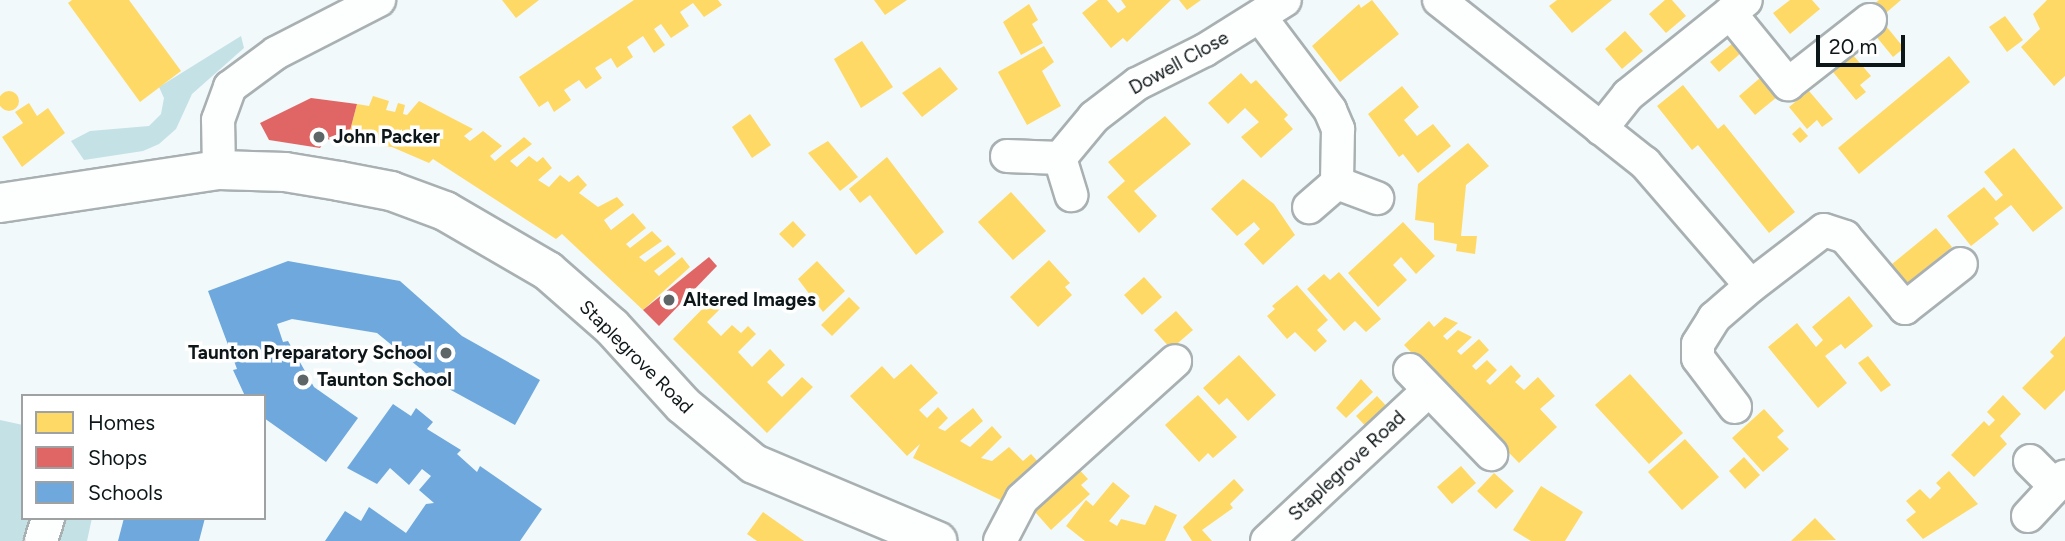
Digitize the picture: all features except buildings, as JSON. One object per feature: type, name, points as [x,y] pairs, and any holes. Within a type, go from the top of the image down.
[{"type":"main road","name":"Staplegrove Road","points":[[0,203],[219,170],[285,172],[391,191],[445,211],[548,271],[612,327],[682,405],[754,464],[937,541]]},
{"type":"street","points":[[219,170],[218,120],[230,87],[276,53],[379,0]]},
{"type":"street","points":[[1439,0],[1645,163],[1751,286]]},
{"type":"street","points":[[1601,129],[1628,94],[1738,6],[1788,84],[1870,20]]},
{"type":"street","points":[[1273,9],[1338,129],[1337,183],[1309,207]]},
{"type":"street","name":"Dowell Close","points":[[1060,159],[1094,117],[1137,84],[1273,9]]},
{"type":"street","points":[[1007,156],[1060,159],[1071,195]]},
{"type":"street","points":[[1337,183],[1377,198]]},
{"type":"street","points":[[1735,407],[1698,358],[1698,344],[1714,318],[1824,230],[1845,237],[1905,308],[1961,264]]},
{"type":"street","points":[[1000,541],[1022,499],[1175,361]]},
{"type":"street","name":"Staplegrove Road","points":[[1267,541],[1419,380],[1491,454]]},
{"type":"street","points":[[2028,516],[2060,481],[2030,461]]},
{"type":"street","points":[[41,541],[47,520]]},
{"type":"shaded area","points":[[241,36],[244,48],[192,94],[176,129],[159,144],[143,151],[84,160],[71,141],[90,131],[149,126],[161,114],[164,98],[159,87]]},
{"type":"shaded area","points":[[0,420],[21,425],[21,520],[92,520],[87,541],[0,541]]},
{"type":"place","name":"John Packer","points":[[319,137]]},
{"type":"place","name":"Altered Images","points":[[669,300]]},
{"type":"place","name":"Taunton Preparatory School","points":[[446,353]]},
{"type":"place","name":"Taunton School","points":[[303,380]]}]
